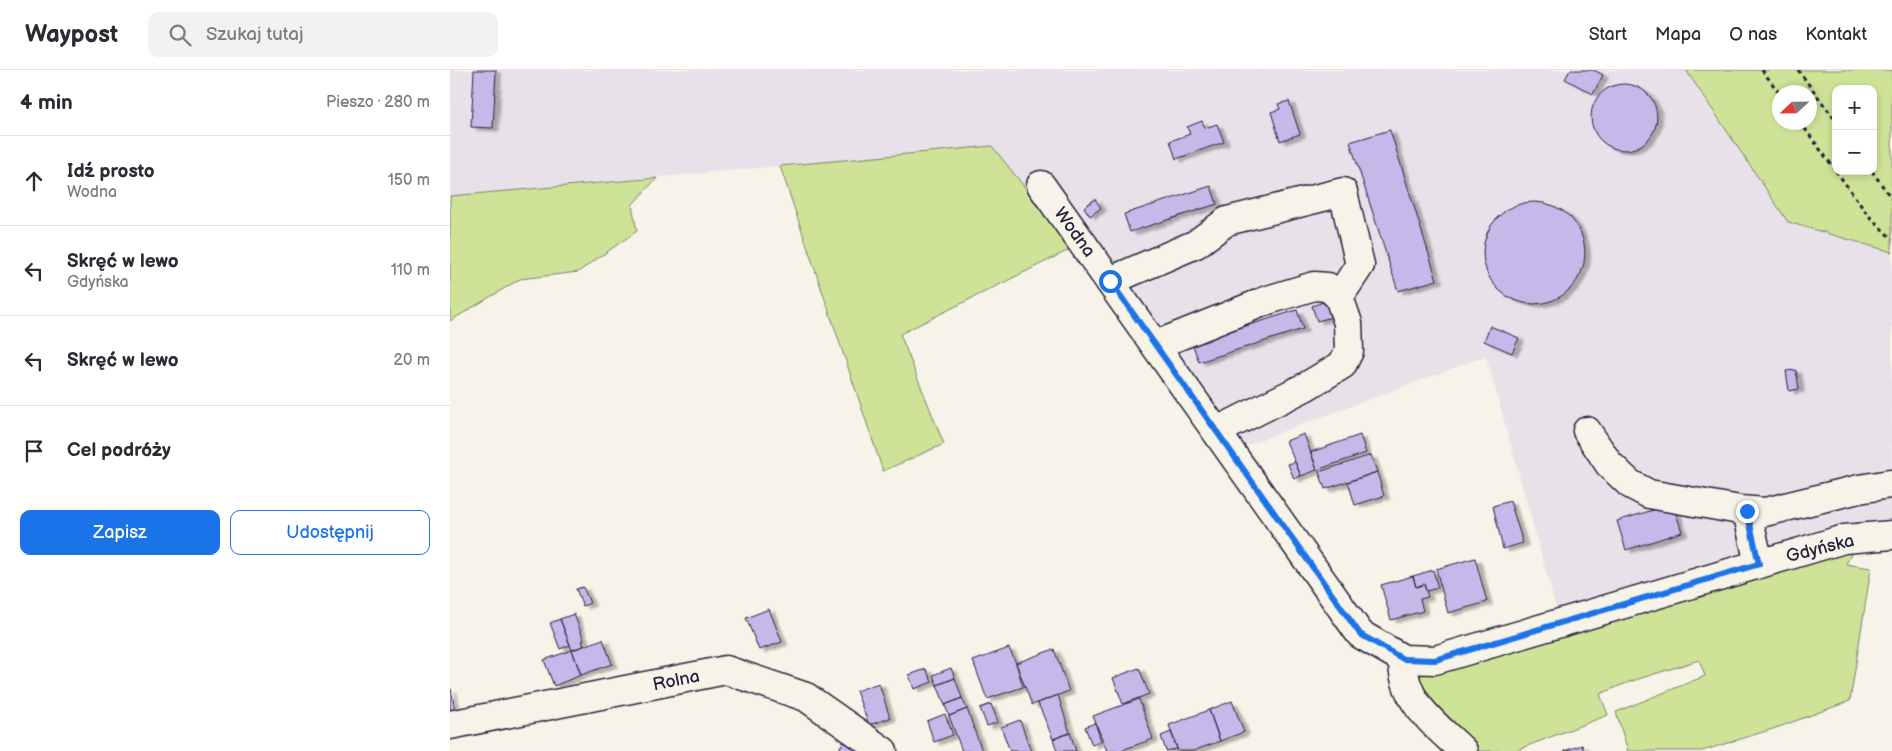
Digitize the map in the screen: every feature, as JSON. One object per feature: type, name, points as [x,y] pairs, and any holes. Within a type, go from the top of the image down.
[{"type":"street","name":"Wodna","points":[[1042,185],[1360,634],[1403,659]]},
{"type":"street","points":[[1110,281],[1196,244],[1227,221],[1343,192],[1360,265],[1339,298]]},
{"type":"street","points":[[1156,345],[1268,300],[1314,286],[1328,287],[1339,298],[1348,322],[1349,351],[1342,365],[1305,387],[1217,431]]},
{"type":"street","points":[[1587,431],[1609,464],[1630,484],[1650,494],[1747,511],[1765,512],[1859,489],[1890,484]]},
{"type":"street","points":[[1747,511],[1759,564]]},
{"type":"street","name":"Gdyńska","points":[[1403,659],[1435,660],[1844,538],[1892,535]]},
{"type":"street","points":[[1403,659],[1403,674],[1406,687],[1414,701],[1426,716],[1463,751]]},
{"type":"street","name":"Rolna","points":[[450,725],[726,670],[806,697],[883,751]]},
{"type":"path","points":[[1762,70],[1773,85]]},
{"type":"path","points":[[1798,70],[1832,116]]},
{"type":"path","points":[[1806,130],[1832,166]]},
{"type":"path","points":[[1839,175],[1868,215],[1892,239]]},
{"type":"path","points":[[1875,175],[1892,199]]},
{"type":"shaded area","points":[[450,70],[1686,70],[1788,222],[1892,252],[1892,523],[1557,611],[1486,356],[1220,455],[1109,294],[992,147],[450,196]]},
{"type":"green space","points":[[1686,70],[1892,70],[1892,252],[1788,222]]},
{"type":"green space","points":[[992,146],[1073,248],[900,334],[944,444],[883,471],[780,166]]},
{"type":"green space","points":[[657,178],[632,205],[637,231],[578,272],[520,279],[450,321],[450,196]]},
{"type":"green space","points":[[1854,548],[1846,564],[1871,568],[1850,701],[1776,728],[1702,751],[1628,751],[1616,712],[1705,676],[1699,660],[1629,682],[1600,694],[1608,715],[1514,751],[1480,751],[1423,697],[1413,684],[1419,672]]},
{"type":"building","points":[[474,70],[496,70],[493,128],[471,127]]},
{"type":"building","points":[[1570,70],[1594,70],[1603,75],[1593,94],[1565,79]]},
{"type":"building","points":[[1624,84],[1637,86],[1647,94],[1655,104],[1657,117],[1655,130],[1647,140],[1637,148],[1624,150],[1611,148],[1601,140],[1593,130],[1591,117],[1593,104],[1601,94],[1611,86]]},
{"type":"building","points":[[1289,101],[1300,134],[1280,141],[1271,112],[1280,109],[1278,104]]},
{"type":"building","points":[[1202,121],[1205,128],[1217,124],[1224,142],[1176,159],[1170,141],[1190,134],[1187,127]]},
{"type":"building","points":[[1390,130],[1437,280],[1398,291],[1350,142]]},
{"type":"building","points":[[1211,186],[1217,204],[1130,232],[1124,214]]},
{"type":"building","points":[[1095,199],[1101,208],[1090,216],[1084,207]]},
{"type":"building","points":[[1534,202],[1553,206],[1570,217],[1581,234],[1585,253],[1581,272],[1570,289],[1553,300],[1534,304],[1515,300],[1498,289],[1487,272],[1483,253],[1487,234],[1498,217],[1515,206]]},
{"type":"building","points":[[1326,301],[1332,317],[1317,321],[1312,306]]},
{"type":"building","points":[[1297,310],[1303,329],[1199,362],[1192,343]]},
{"type":"building","points":[[1490,326],[1519,338],[1512,353],[1484,341]]},
{"type":"building","points":[[1796,370],[1799,389],[1789,391],[1786,371]]},
{"type":"building","points":[[1304,434],[1317,470],[1301,476],[1286,441]]},
{"type":"building","points":[[1360,435],[1366,453],[1317,470],[1311,452]]},
{"type":"building","points":[[1371,455],[1377,472],[1325,489],[1319,472]]},
{"type":"building","points":[[1295,462],[1301,476],[1294,479],[1288,464]]},
{"type":"building","points":[[1377,472],[1384,496],[1355,505],[1348,482]]},
{"type":"building","points":[[1510,501],[1523,543],[1503,549],[1493,506]]},
{"type":"building","points":[[1673,504],[1682,532],[1626,550],[1617,521]]},
{"type":"building","points":[[1475,558],[1487,602],[1448,613],[1436,569]]},
{"type":"building","points":[[1433,570],[1438,588],[1426,591],[1424,584],[1416,587],[1413,576]]},
{"type":"building","points":[[1413,576],[1416,587],[1424,584],[1428,597],[1420,599],[1423,611],[1391,620],[1381,585]]},
{"type":"building","points":[[583,587],[590,603],[583,606],[576,589]]},
{"type":"building","points":[[769,609],[782,642],[759,650],[746,618]]},
{"type":"building","points":[[574,614],[584,640],[582,641],[584,646],[572,650],[560,619]]},
{"type":"building","points":[[560,619],[570,645],[560,649],[550,623]]},
{"type":"building","points":[[603,639],[612,664],[581,675],[572,650]]},
{"type":"building","points":[[1009,648],[1016,663],[1023,687],[987,699],[973,661]]},
{"type":"building","points":[[1054,649],[1069,691],[1032,705],[1016,663]]},
{"type":"building","points":[[572,650],[581,675],[554,686],[544,660]]},
{"type":"building","points":[[951,668],[955,678],[937,685],[933,675]]},
{"type":"building","points":[[1139,668],[1149,694],[1123,704],[1113,678]]},
{"type":"building","points":[[926,669],[932,682],[914,689],[909,675]]},
{"type":"building","points":[[955,678],[962,698],[945,705],[937,685]]},
{"type":"building","points":[[879,683],[890,718],[869,725],[856,691]]},
{"type":"building","points":[[450,689],[457,719],[450,720]]},
{"type":"building","points":[[1058,695],[1070,733],[1053,739],[1038,703]]},
{"type":"building","points":[[962,698],[967,709],[949,716],[945,705]]},
{"type":"building","points":[[1139,699],[1153,739],[1119,751],[1107,751],[1093,716]]},
{"type":"building","points":[[1232,701],[1244,732],[1220,741],[1209,710]]},
{"type":"building","points":[[991,704],[998,722],[987,726],[980,708]]},
{"type":"building","points":[[967,709],[982,751],[962,751],[949,716]]},
{"type":"building","points":[[1209,710],[1220,741],[1193,751],[1178,751],[1169,725]]},
{"type":"building","points":[[945,714],[953,735],[934,742],[927,721]]},
{"type":"building","points":[[1020,720],[1031,751],[1010,751],[1001,727]]},
{"type":"building","points":[[1095,723],[1101,741],[1092,745],[1085,727]]},
{"type":"building","points":[[1171,732],[1177,749],[1166,751],[1161,736]]},
{"type":"building","points":[[1070,733],[1076,751],[1057,751],[1053,739]]},
{"type":"building","points":[[843,742],[863,751],[838,751]]},
{"type":"building","points":[[1582,745],[1584,751],[1564,751]]},
{"type":"route","points":[[1110,281],[1360,634],[1403,659],[1435,660],[1759,564],[1747,511]]}]
